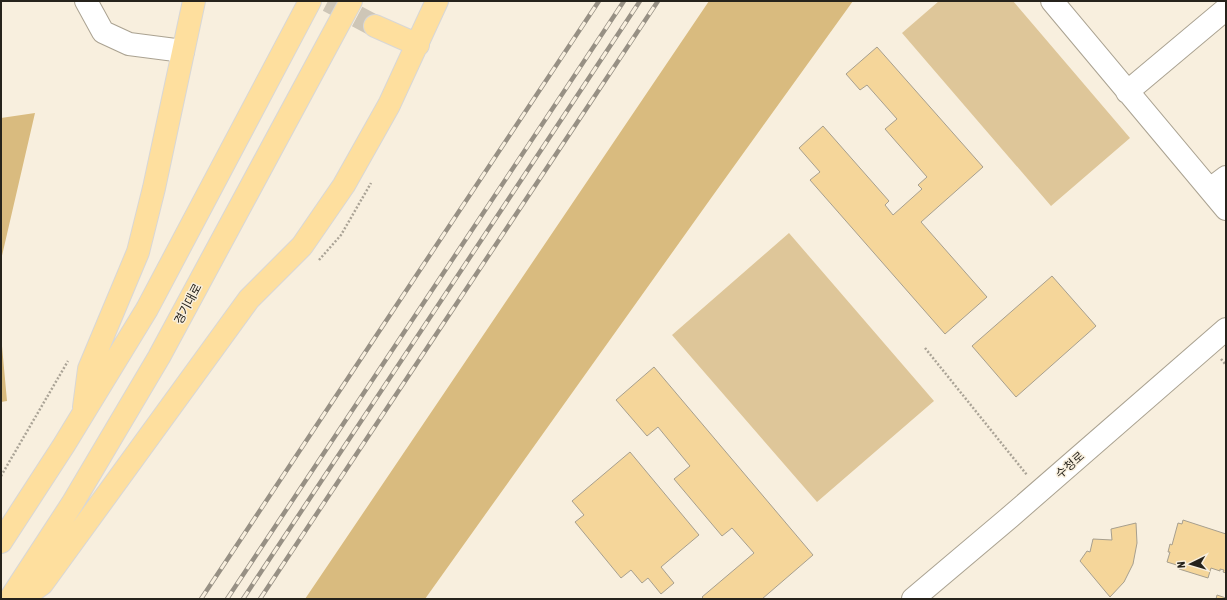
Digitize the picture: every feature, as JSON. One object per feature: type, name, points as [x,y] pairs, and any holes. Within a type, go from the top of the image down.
[{"type":"main road","points":[[82,416],[89,369],[138,252],[154,188],[194,1]]},
{"type":"main road","points":[[1,542],[82,416],[147,309],[310,1]]},
{"type":"main road","name":"경기대로","points":[[10,599],[72,504],[159,357],[351,1]]},
{"type":"main road","points":[[21,599],[42,584],[249,299],[302,246],[344,185],[389,104],[418,45],[437,1]]},
{"type":"main road","points":[[375,26],[418,45]]},
{"type":"street","points":[[86,1],[103,32],[129,44],[183,51]]},
{"type":"street","points":[[1052,1],[1127,92],[1218,183],[1226,209]]},
{"type":"street","points":[[1127,92],[1226,9]]},
{"type":"street","name":"수청로","points":[[913,599],[1226,329]]},
{"type":"path","points":[[925,348],[1040,491]]},
{"type":"path","points":[[1,476],[70,356]]},
{"type":"shaded area","points":[[709,1],[853,1],[425,599],[305,599]]},
{"type":"shaded area","points":[[939,1],[1013,1],[1130,138],[1051,206],[902,33]]},
{"type":"shaded area","points":[[35,113],[1,260],[1,118]]},
{"type":"shaded area","points":[[789,233],[934,401],[817,502],[672,335]]},
{"type":"shaded area","points":[[1,335],[7,401],[1,402]]},
{"type":"building","points":[[877,47],[983,167],[921,222],[987,297],[945,334],[810,180],[820,172],[799,148],[823,126],[889,201],[885,205],[893,215],[922,189],[918,185],[927,177],[885,129],[897,119],[867,85],[860,90],[846,74]]},
{"type":"building","points":[[1052,276],[1096,326],[1016,397],[972,346]]},
{"type":"building","points":[[654,367],[813,555],[762,599],[704,599],[702,597],[754,553],[732,528],[722,536],[674,479],[690,466],[658,427],[647,436],[616,400]]},
{"type":"building","points":[[630,452],[699,535],[661,567],[674,583],[661,594],[648,578],[642,583],[631,570],[621,578],[575,522],[584,515],[572,501]]},
{"type":"building","points":[[1183,520],[1226,534],[1226,573],[1223,572],[1224,570],[1220,569],[1220,571],[1211,568],[1208,578],[1179,569],[1180,566],[1167,562],[1170,552],[1168,552],[1170,544],[1172,545],[1178,523],[1182,524]]},
{"type":"building","points":[[1136,523],[1137,543],[1133,564],[1124,582],[1110,597],[1080,561],[1087,551],[1090,552],[1093,539],[1112,540],[1111,529]]},
{"type":"building","points":[[1217,595],[1226,598],[1226,599],[1216,599]]},
{"type":"tunnel","points":[[328,1],[375,26]]},
{"type":"railway","points":[[201,599],[599,1]]},
{"type":"railway","points":[[227,599],[624,1]]},
{"type":"railway","points":[[243,599],[640,1]]},
{"type":"railway","points":[[260,599],[658,1]]}]
